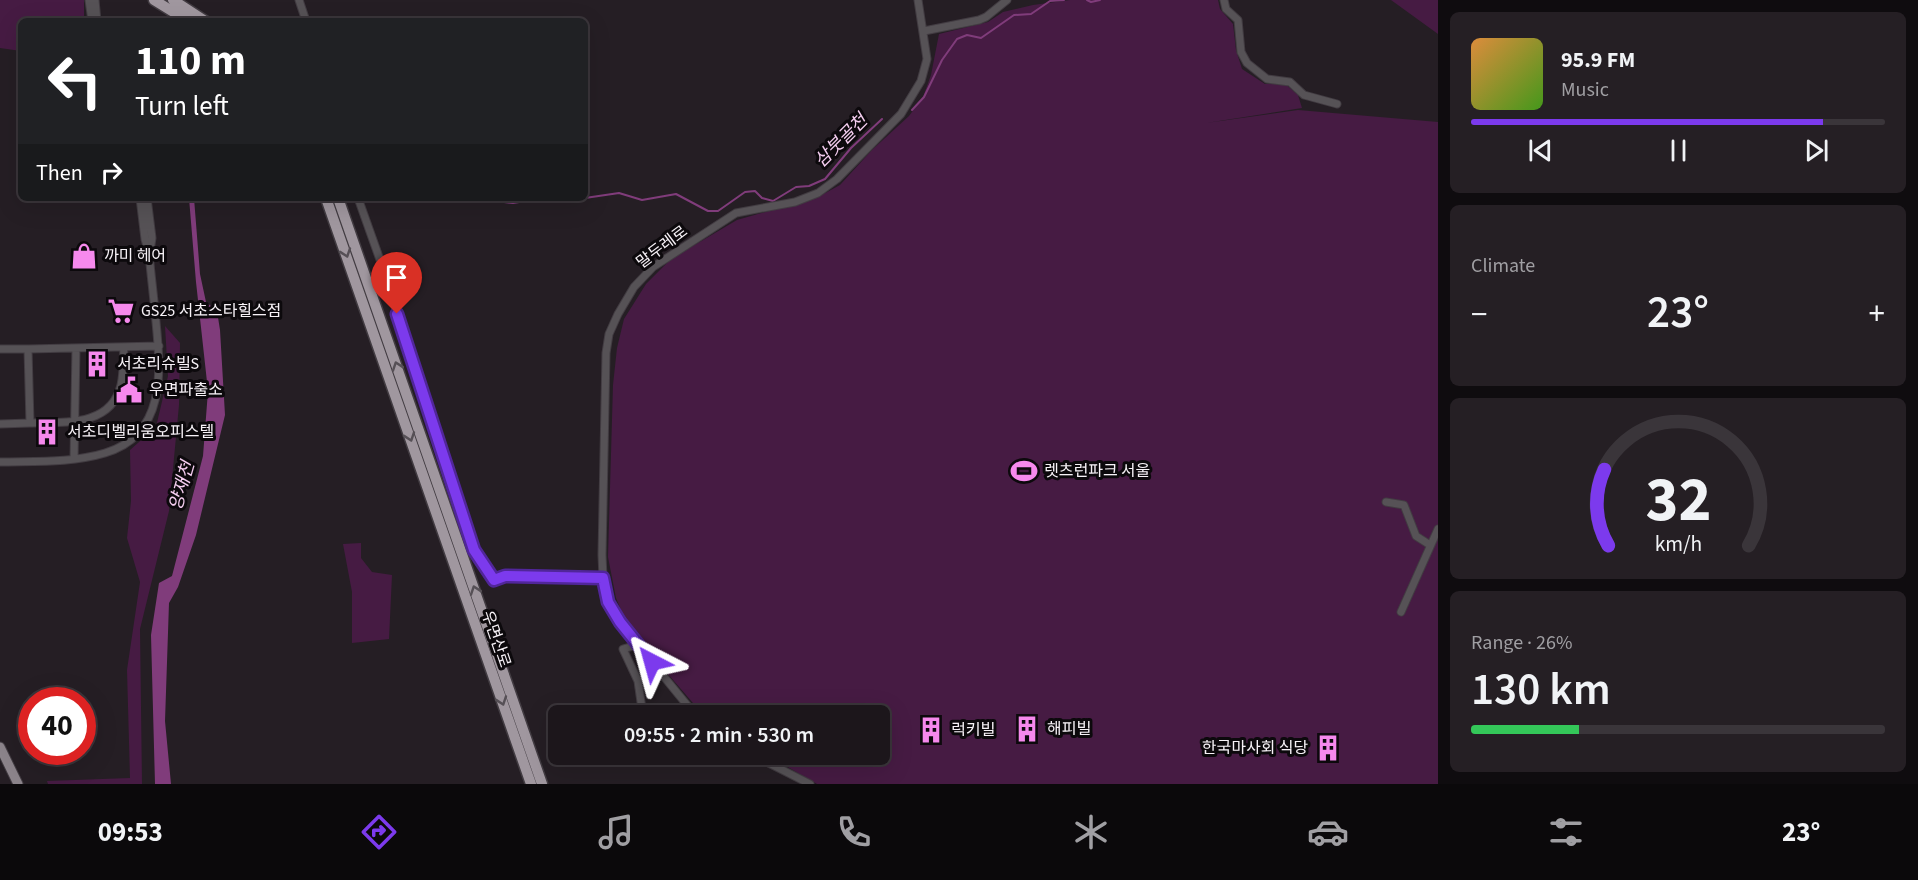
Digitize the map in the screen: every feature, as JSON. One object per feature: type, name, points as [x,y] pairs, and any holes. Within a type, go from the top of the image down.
[{"type":"highway","points":[[154,0],[183,18]]},
{"type":"highway","points":[[173,0],[200,18]]},
{"type":"highway","name":"우면산로","points":[[327,201],[531,784]]},
{"type":"highway","name":"우면산로","points":[[339,201],[542,784]]},
{"type":"main road","points":[[0,747],[18,784]]},
{"type":"street","points":[[89,0],[92,18]]},
{"type":"street","points":[[95,0],[97,18]]},
{"type":"street","points":[[299,0],[305,18]]},
{"type":"street","name":"말두레로","points":[[687,705],[620,622],[608,602],[603,578],[606,353],[609,334],[634,287],[653,267],[736,213],[795,202],[818,193],[837,179],[901,114],[916,93],[927,59],[918,0]]},
{"type":"street","points":[[924,31],[979,20],[1006,0]]},
{"type":"street","points":[[1224,0],[1226,9],[1238,20],[1241,52],[1247,63],[1267,79],[1290,82],[1304,95],[1337,104]]},
{"type":"street","points":[[0,462],[74,459],[98,455],[114,449],[131,438],[146,422],[159,386],[159,346],[149,253],[140,201]]},
{"type":"street","points":[[147,201],[152,238],[149,253]]},
{"type":"street","points":[[359,201],[474,550],[494,580],[505,576],[603,578]]},
{"type":"street","points":[[0,349],[159,346]]},
{"type":"street","points":[[0,424],[87,420],[102,413],[118,392],[122,378],[124,347]]},
{"type":"street","points":[[74,459],[76,348]]},
{"type":"street","points":[[28,349],[30,423]]},
{"type":"street","points":[[1386,502],[1404,505],[1416,536],[1430,545]]},
{"type":"street","points":[[1401,612],[1438,529]]},
{"type":"street","points":[[638,645],[623,649],[638,681],[641,705]]},
{"type":"street","points":[[773,765],[810,784]]},
{"type":"shaded area","points":[[0,0],[84,0],[84,18],[18,18],[18,51],[0,48]]},
{"type":"shaded area","name":"렛츠런파크 서울","points":[[1070,0],[1218,0],[1220,9],[1233,24],[1236,50],[1242,69],[1265,84],[1284,83],[1298,95],[1302,108],[1206,123],[1298,110],[1438,122],[1438,784],[817,784],[784,765],[890,765],[890,705],[696,705],[629,629],[616,598],[608,557],[613,385],[617,348],[624,319],[646,284],[671,259],[737,220],[818,197],[840,185],[872,150],[909,116],[923,97],[931,75],[939,34],[988,22],[1003,12]]},
{"type":"shaded area","points":[[1391,0],[1438,0],[1438,34]]},
{"type":"shaded area","points":[[189,201],[194,201],[200,274],[206,302],[217,311],[225,415],[196,535],[178,587],[169,603],[165,721],[171,784],[155,784],[151,635],[159,583],[172,576],[203,456],[208,391]]},
{"type":"shaded area","points":[[165,326],[180,343],[179,405],[169,511],[140,629],[142,784],[48,784],[47,781],[130,778],[127,670],[140,582],[127,538],[131,501],[130,450],[156,427],[168,376]]},
{"type":"shaded area","points":[[361,543],[361,558],[372,572],[392,575],[389,639],[352,643],[352,592],[343,544]]},
{"type":"waterway","name":"삼붓골천","points":[[912,110],[924,97],[942,60],[957,39],[967,35],[981,38],[1014,15],[1031,14],[1050,1],[1064,0]]},
{"type":"waterway","name":"삼붓골천","points":[[1087,0],[1091,2],[1100,0]]},
{"type":"waterway","name":"삼붓골천","points":[[588,198],[619,193],[642,200],[676,194],[708,211],[718,211],[745,192],[755,191],[762,198],[773,201],[796,187],[809,186],[825,179],[851,148],[882,119]]},
{"type":"waterway","name":"삼붓골천","points":[[458,201],[468,201]]},
{"type":"waterway","name":"삼붓골천","points":[[496,201],[513,203],[525,201]]},
{"type":"place","name":"까미 헤어","points":[[84,256]]},
{"type":"place","name":"GS25 서초스타힐스점","points":[[121,311]]},
{"type":"place","name":"서초리슈빌S","points":[[97,364]]},
{"type":"place","name":"우면파출소","points":[[129,390]]},
{"type":"place","name":"서초디벨리움오피스텔","points":[[47,432]]},
{"type":"place","name":"렛츠런파크 서울","points":[[1024,471]]},
{"type":"place","name":"해피빌","points":[[1027,729]]},
{"type":"place","name":"럭키빌","points":[[931,730]]},
{"type":"place","name":"한국마사회 식당","points":[[1328,748]]},
{"type":"route","points":[[397,314],[474,550],[494,580],[505,576],[603,578],[608,602],[620,622],[652,662]]},
{"type":"water label","name":"양재천","points":[[182,486]]}]
